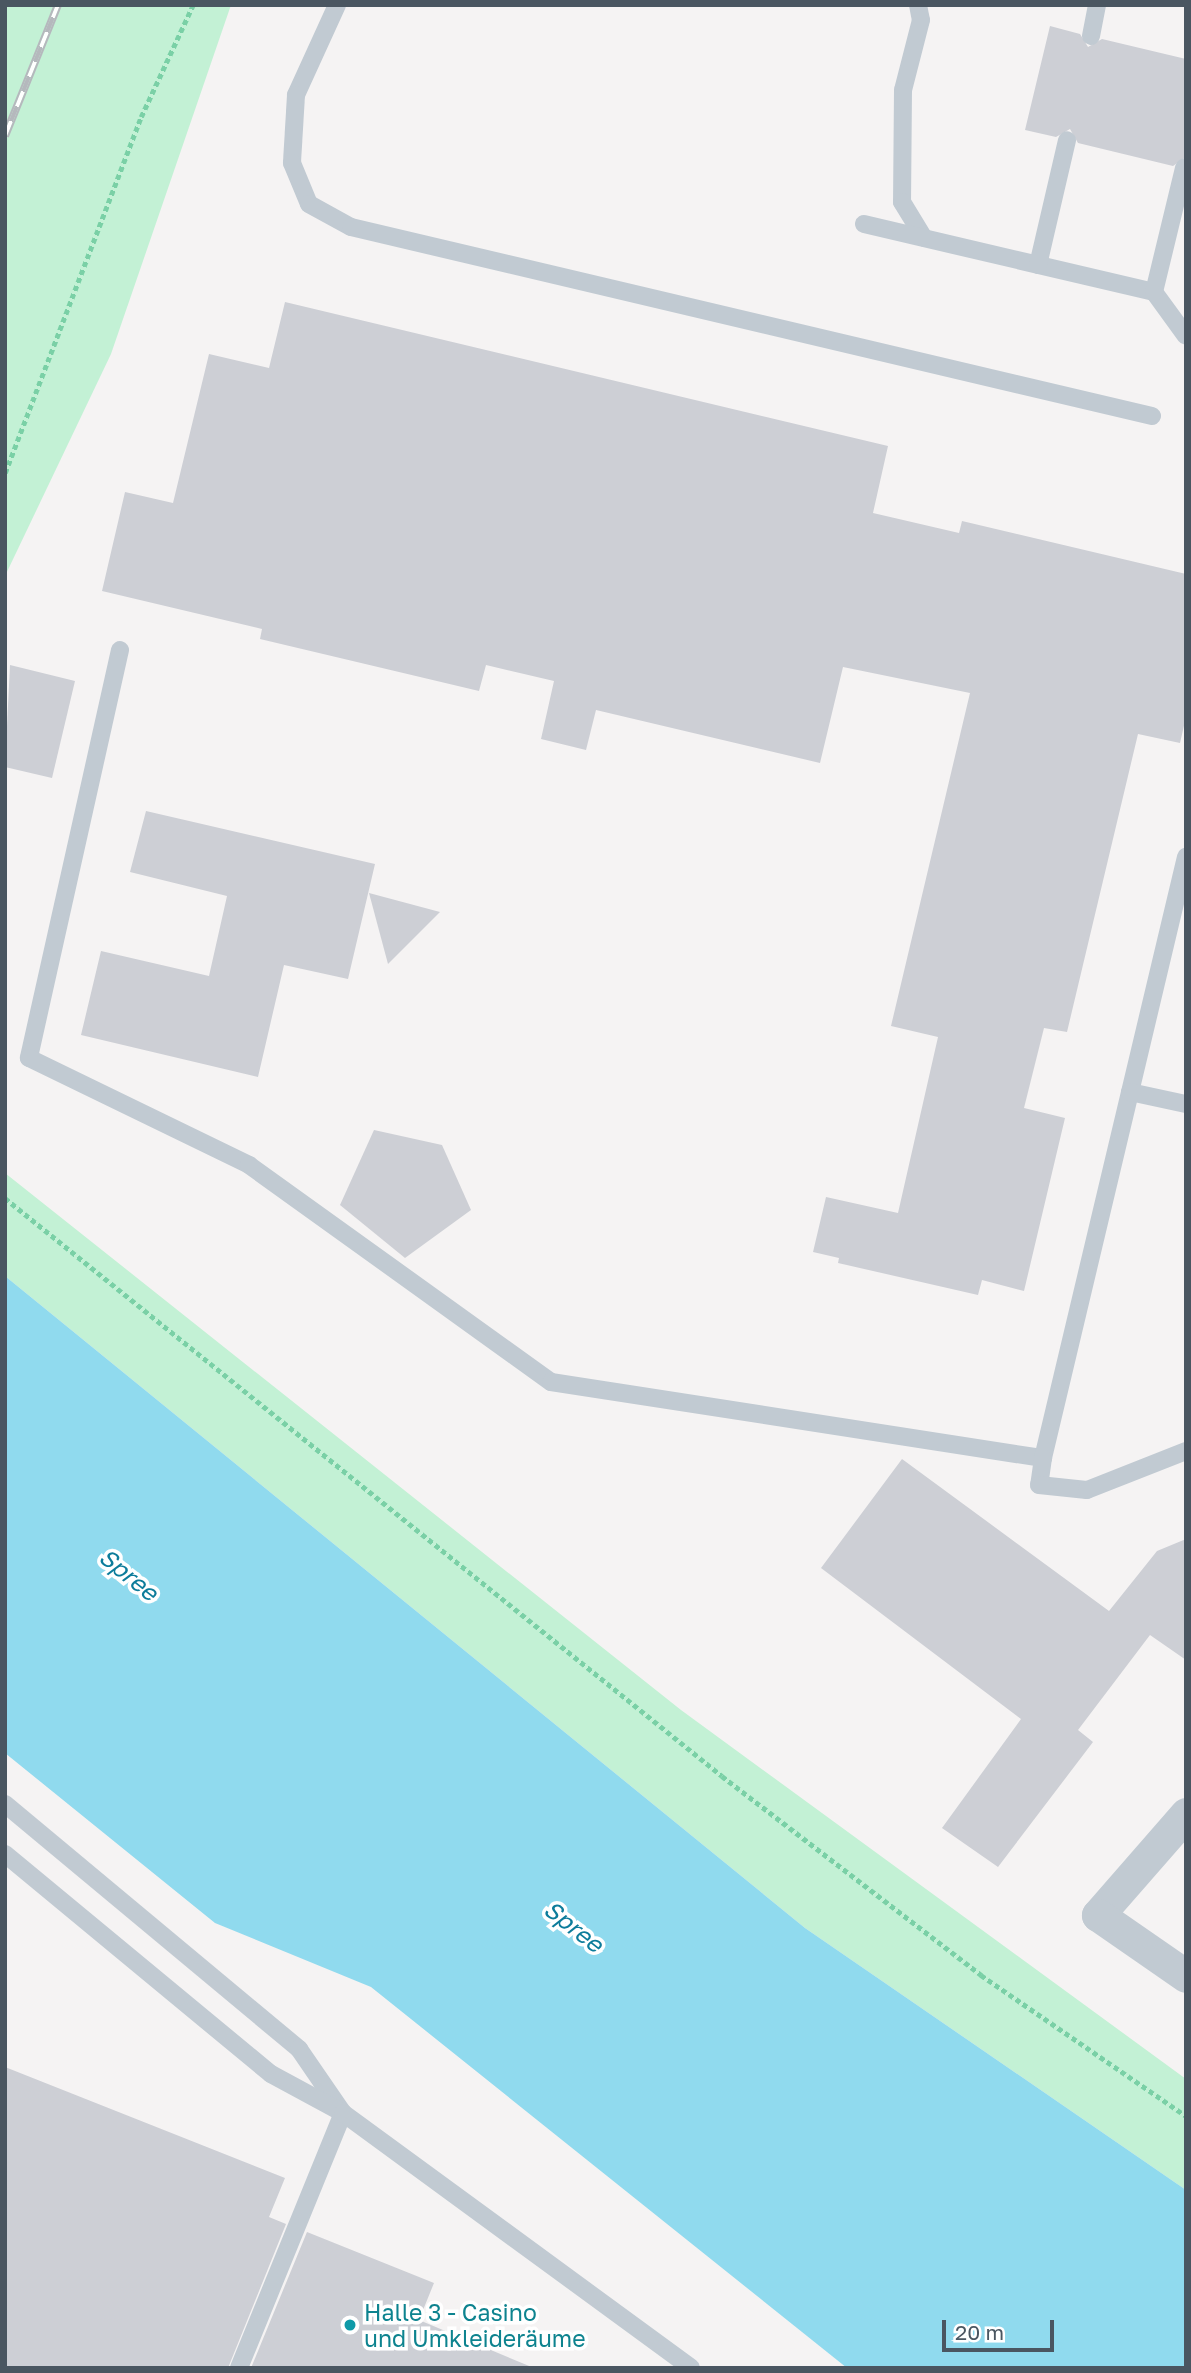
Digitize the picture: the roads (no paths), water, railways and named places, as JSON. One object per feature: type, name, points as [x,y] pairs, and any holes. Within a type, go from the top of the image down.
[{"type":"street","points":[[1186,1814],[1098,1915],[1186,1976]]},
{"type":"lane","points":[[337,5],[296,95],[292,163],[309,204],[351,227],[1152,415]]},
{"type":"lane","points":[[918,5],[921,20],[904,90],[902,202],[924,238]]},
{"type":"lane","points":[[1091,36],[1097,5]]},
{"type":"lane","points":[[1038,264],[1067,140]]},
{"type":"lane","points":[[1154,292],[1184,168]]},
{"type":"lane","points":[[864,224],[1154,292],[1186,336]]},
{"type":"lane","points":[[120,650],[29,1058],[249,1165],[551,1382],[1043,1458]]},
{"type":"lane","points":[[1186,857],[1043,1458],[1039,1485],[1087,1490],[1186,1451]]},
{"type":"lane","points":[[1130,1092],[1186,1104]]},
{"type":"lane","points":[[5,1804],[299,2049],[343,2113]]},
{"type":"lane","points":[[5,1854],[271,2074],[343,2113],[691,2368]]},
{"type":"lane","points":[[239,2368],[343,2113]]},
{"type":"water","name":"Spree","points":[[5,1276],[805,1928],[1186,2190],[1186,2368],[847,2368],[371,1987],[215,1923],[5,1753]]},
{"type":"railway","points":[[5,136],[58,5]]},
{"type":"place","name":"Halle 3 - Casino und Umkleideräume","points":[[350,2325]]}]
